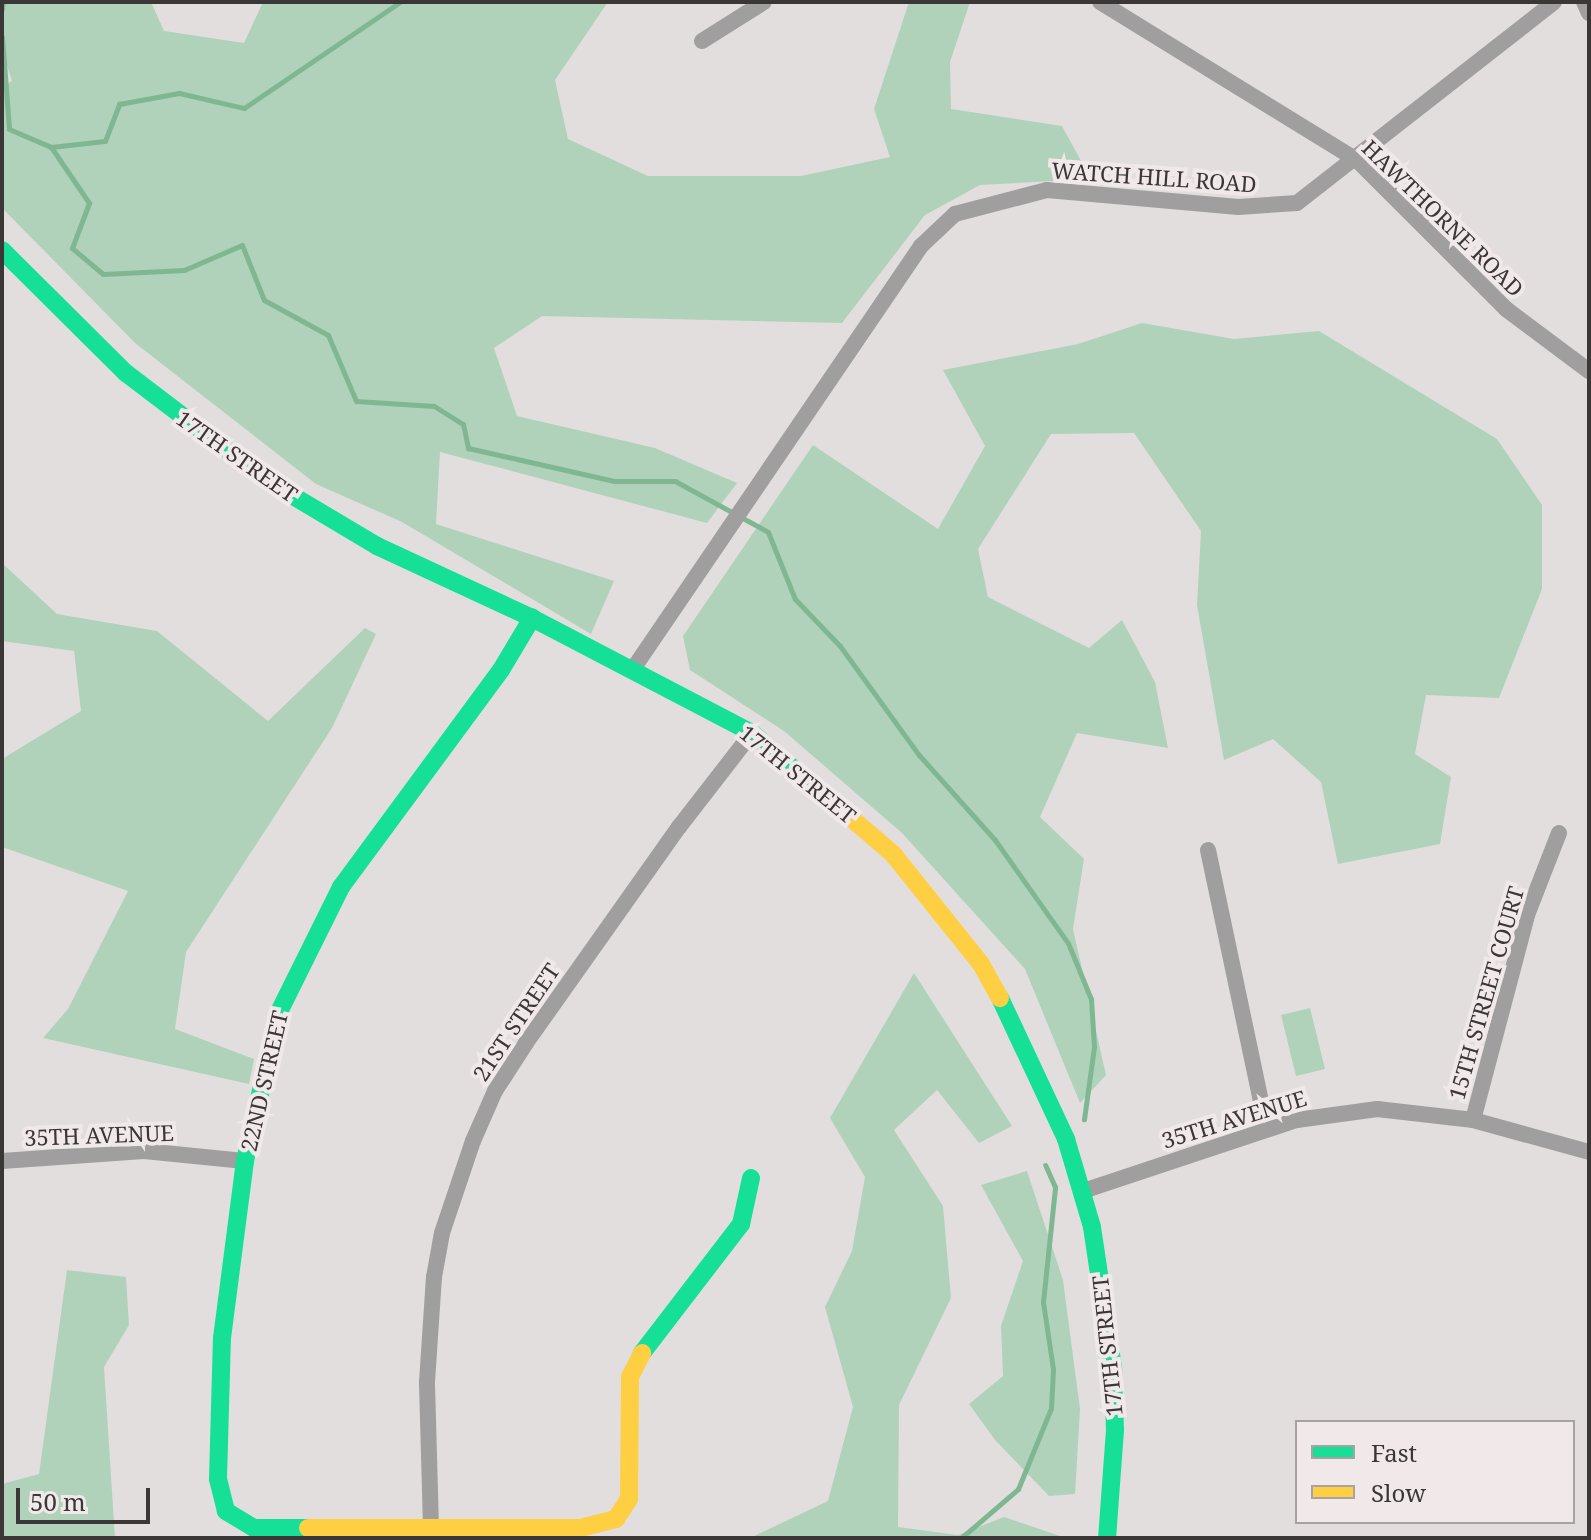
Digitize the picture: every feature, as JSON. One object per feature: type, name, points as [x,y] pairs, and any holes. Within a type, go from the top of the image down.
[{"type":"street","points":[[702,41],[764,2]]},
{"type":"street","name":"HAWTHORNE ROAD","points":[[1100,2],[1357,160],[1506,309],[1589,371]]},
{"type":"street","name":"WATCH HILL ROAD","points":[[633,669],[921,246],[955,214],[1047,190],[1278,207],[1309,197],[1554,2]]},
{"type":"street","points":[[1584,2],[1589,13]]},
{"type":"street","name":"17TH STREET","points":[[2,250],[71,323],[211,442],[377,546],[532,618],[752,733],[893,854],[981,964],[1053,1102],[1083,1191],[1113,1367],[1115,1430],[1107,1538]]},
{"type":"street","name":"22ND STREET","points":[[431,1527],[254,1528],[233,1518],[221,1497],[218,1479],[220,1384],[245,1161],[278,1014],[316,930],[532,618]]},
{"type":"street","name":"21ST STREET","points":[[431,1527],[427,1382],[433,1290],[442,1233],[473,1141],[495,1091],[526,1043],[679,827],[752,733]]},
{"type":"street","name":"15TH STREET COURT","points":[[1473,1120],[1527,915],[1559,833]]},
{"type":"street","points":[[1208,850],[1267,1129]]},
{"type":"street","name":"35TH AVENUE","points":[[1083,1191],[1267,1129],[1377,1109],[1473,1120],[1589,1152]]},
{"type":"street","name":"35TH AVENUE","points":[[2,1161],[144,1151],[245,1161]]},
{"type":"street","points":[[431,1527],[580,1528],[616,1519],[629,1499],[630,1377],[646,1345],[741,1224],[751,1178]]},
{"type":"green space","points":[[2,2],[151,2],[164,31],[244,43],[263,2],[608,2],[555,80],[568,139],[648,176],[801,176],[890,157],[874,109],[909,2],[970,2],[950,62],[951,109],[1062,126],[1091,179],[980,185],[925,215],[842,323],[542,316],[494,348],[517,416],[655,448],[737,483],[707,523],[440,452],[436,524],[614,581],[591,634],[402,522],[316,484],[135,343],[6,212],[2,207],[2,87],[12,81],[2,50]]},
{"type":"green space","points":[[1142,323],[1234,339],[1319,331],[1497,439],[1542,505],[1542,589],[1499,698],[1426,695],[1415,754],[1451,777],[1440,844],[1338,864],[1321,782],[1273,739],[1224,760],[1197,605],[1201,531],[1134,433],[1051,434],[978,549],[988,597],[1089,648],[1122,620],[1155,682],[1168,748],[1077,733],[1040,817],[1084,859],[1073,929],[1106,1075],[1080,1103],[1025,969],[902,833],[784,731],[690,670],[683,636],[813,445],[938,529],[985,446],[943,370],[1078,344]]},
{"type":"green space","points":[[2,563],[57,614],[157,631],[268,721],[365,628],[376,634],[332,728],[186,952],[175,1029],[254,1059],[249,1084],[43,1038],[68,1009],[128,891],[2,847],[2,759],[81,711],[74,651],[2,641]]},
{"type":"green space","points":[[914,973],[1012,1126],[979,1143],[937,1090],[894,1130],[943,1206],[951,1298],[899,1405],[898,1527],[958,1535],[1004,1517],[1066,1538],[750,1538],[828,1501],[853,1407],[825,1307],[852,1251],[865,1177],[830,1118]]},
{"type":"green space","points":[[1310,1008],[1325,1069],[1296,1076],[1281,1015]]},
{"type":"green space","points":[[1027,1171],[1063,1280],[1080,1409],[1075,1494],[1049,1496],[995,1440],[969,1404],[1003,1376],[1001,1326],[1023,1261],[981,1185]]},
{"type":"green space","points":[[67,1270],[126,1277],[129,1325],[104,1367],[115,1538],[2,1538],[2,1484],[39,1474]]},
{"type":"waterway","points":[[2,9],[3,2]]},
{"type":"waterway","points":[[51,147],[105,141],[119,104],[179,93],[244,108],[400,2]]},
{"type":"waterway","points":[[2,37],[9,129],[51,147],[89,203],[72,248],[103,274],[184,270],[242,245],[264,300],[328,335],[356,401],[434,406],[463,424],[468,448],[615,481],[675,481],[768,532],[795,599],[840,646],[919,755],[995,840],[1068,943],[1091,999],[1094,1047],[1084,1119]]},
{"type":"waterway","points":[[961,1538],[1018,1489],[1051,1408],[1053,1369],[1043,1302],[1055,1187],[1045,1165]]},
{"type":"traffic: fast","points":[[2,250],[126,373],[268,481],[377,546],[532,618],[752,733],[837,806]]},
{"type":"traffic: fast","points":[[308,1528],[254,1528],[226,1511],[218,1479],[222,1338],[245,1161],[278,1014],[341,887],[501,670],[532,618]]},
{"type":"traffic: fast","points":[[1000,998],[1066,1139],[1092,1227],[1113,1367],[1115,1430],[1107,1538]]},
{"type":"traffic: fast","points":[[642,1353],[741,1224],[751,1178]]},
{"type":"traffic: slow","points":[[837,806],[893,854],[981,964],[1000,998]]},
{"type":"traffic: slow","points":[[308,1528],[580,1528],[616,1519],[629,1499],[630,1377],[642,1353]]}]
